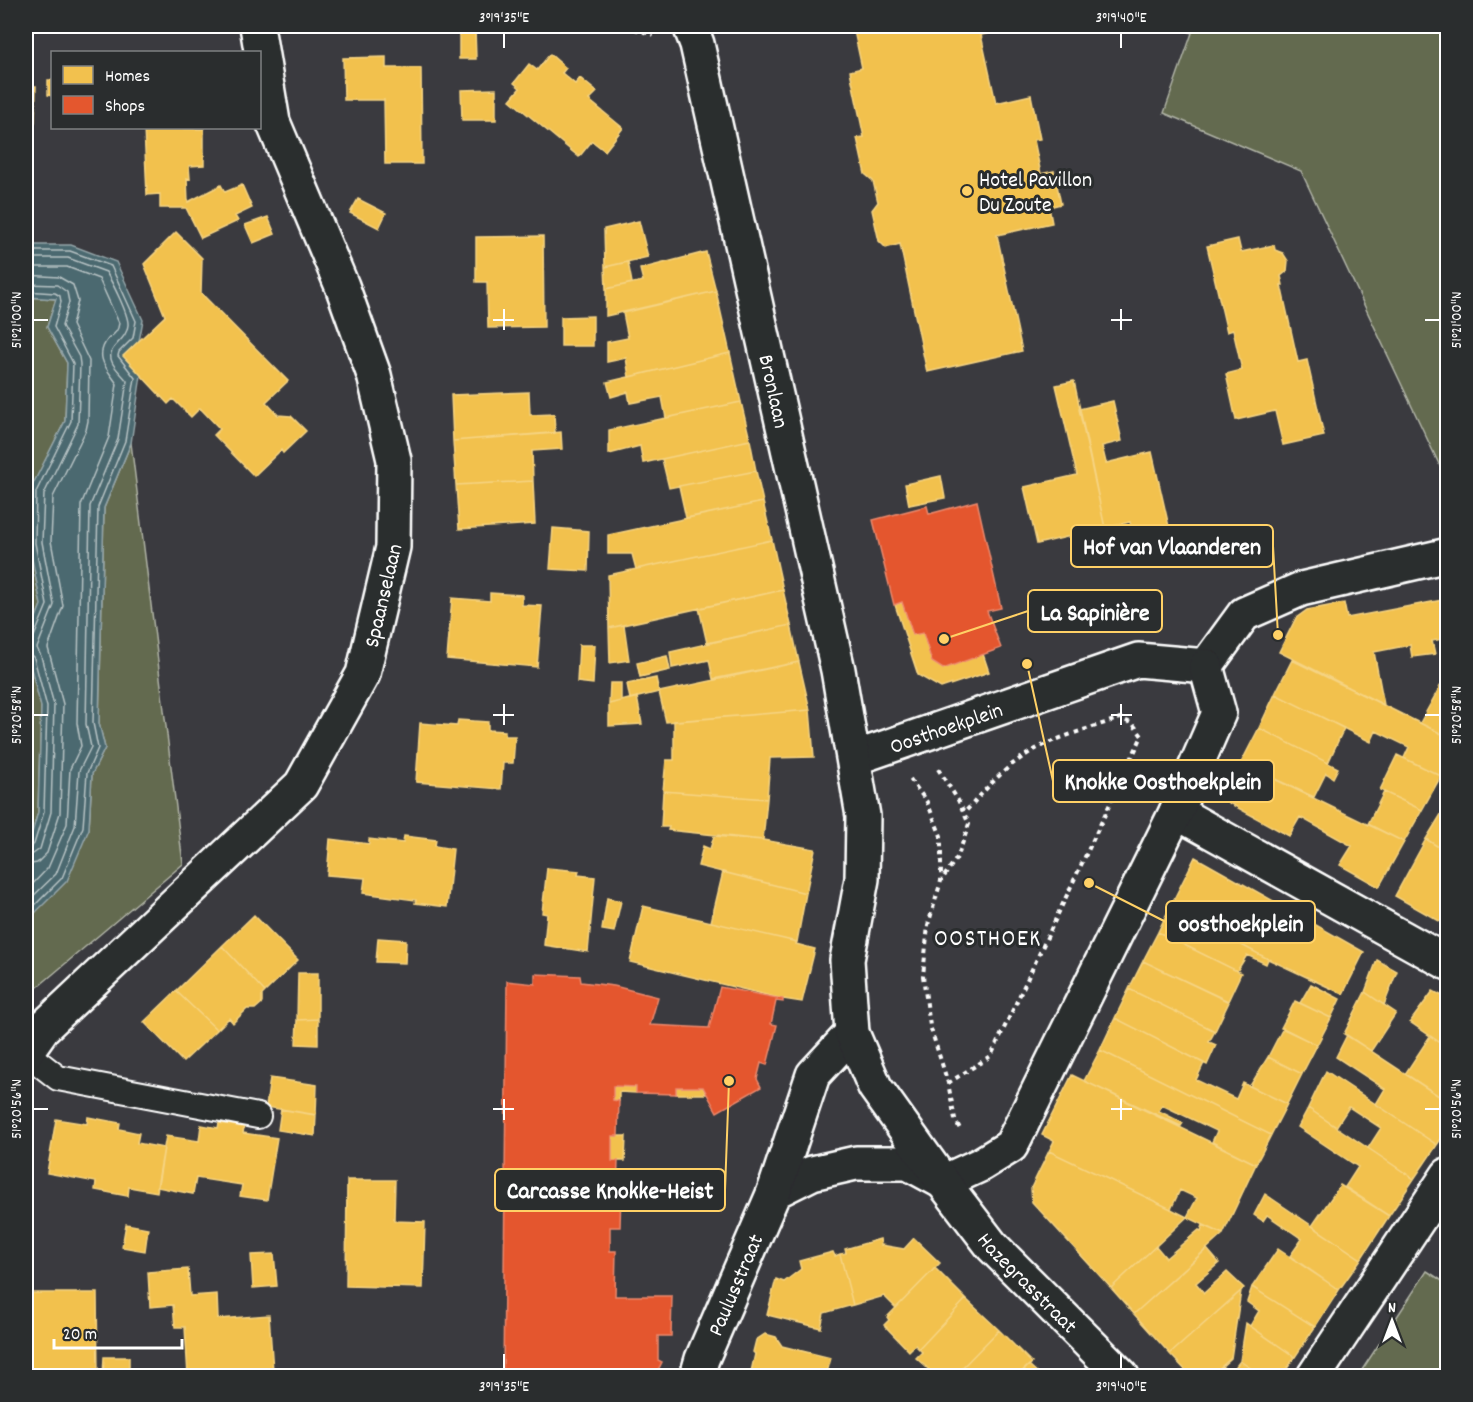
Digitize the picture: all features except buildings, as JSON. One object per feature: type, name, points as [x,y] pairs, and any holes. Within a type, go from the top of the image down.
[{"type":"street","name":"Spaanselaan","points":[[26,1052],[43,1028],[301,785],[363,674],[393,547],[394,460],[374,375],[342,286],[273,122],[257,26]]},
{"type":"street","name":"Bronlaan","points":[[690,26],[699,55],[838,670],[855,758]]},
{"type":"street","points":[[943,1182],[980,1166],[1011,1146],[1176,812],[1219,713],[1206,666],[1244,614],[1301,589],[1448,555]]},
{"type":"street","name":"Oosthoekplein","points":[[855,758],[1138,660],[1206,666]]},
{"type":"street","points":[[855,758],[863,816],[862,879],[848,960],[852,1033],[875,1087],[943,1182]]},
{"type":"street","points":[[1176,812],[1448,963]]},
{"type":"street","points":[[774,1192],[813,1075],[852,1033]]},
{"type":"street","points":[[774,1192],[812,1173],[856,1163],[908,1163],[943,1182]]},
{"type":"street","points":[[1314,1377],[1448,1175]]},
{"type":"street","name":"Hazegrasstraat","points":[[943,1182],[992,1246],[1122,1377]]},
{"type":"street","name":"Paulusstraat","points":[[697,1377],[702,1359],[774,1192]]},
{"type":"lane","points":[[26,1052],[58,1078],[258,1116]]},
{"type":"path","points":[[948,1083],[991,1056],[1142,736],[1133,724],[1120,718],[1045,745],[1018,760],[995,780],[964,813]]},
{"type":"path","points":[[920,735],[969,824],[958,856],[941,881],[928,925],[923,976],[930,1026],[948,1083],[955,1119],[980,1166]]},
{"type":"green space","points":[[1177,26],[1447,26],[1447,481],[1301,171],[1164,113],[1192,33]]},
{"type":"green space","points":[[26,297],[56,299],[47,327],[67,363],[65,421],[30,491],[29,543],[41,605],[26,643]]},
{"type":"green space","points":[[131,443],[183,864],[26,997],[26,918],[35,913],[89,829],[92,774],[105,748],[99,724],[104,508]]},
{"type":"green space","points":[[26,649],[41,706],[38,812],[26,854]]},
{"type":"green space","points":[[1427,1271],[1447,1284],[1447,1376],[1358,1376]]},
{"type":"water","points":[[26,245],[71,245],[116,262],[143,320],[139,341],[141,375],[131,443],[104,508],[99,723],[105,748],[92,774],[89,829],[67,881],[35,913],[26,918],[26,854],[38,812],[41,707],[26,649],[26,643],[41,605],[29,543],[30,490],[65,421],[67,363],[47,327],[56,299],[26,297]]},
{"type":"place","name":"Hotel Pavillon Du Zoute","points":[[967,191]]},
{"type":"place","name":"Hof van Vlaanderen","points":[[1278,635]]},
{"type":"place","name":"La Sapinière","points":[[944,639]]},
{"type":"place","name":"Knokke Oosthoekplein","points":[[1027,664]]},
{"type":"place","name":"oosthoekplein","points":[[1089,883]]},
{"type":"place","name":"Carcasse Knokke-Heist","points":[[729,1081]]},
{"type":"district","name":"OOSTHOEK","points":[[988,937]]}]
